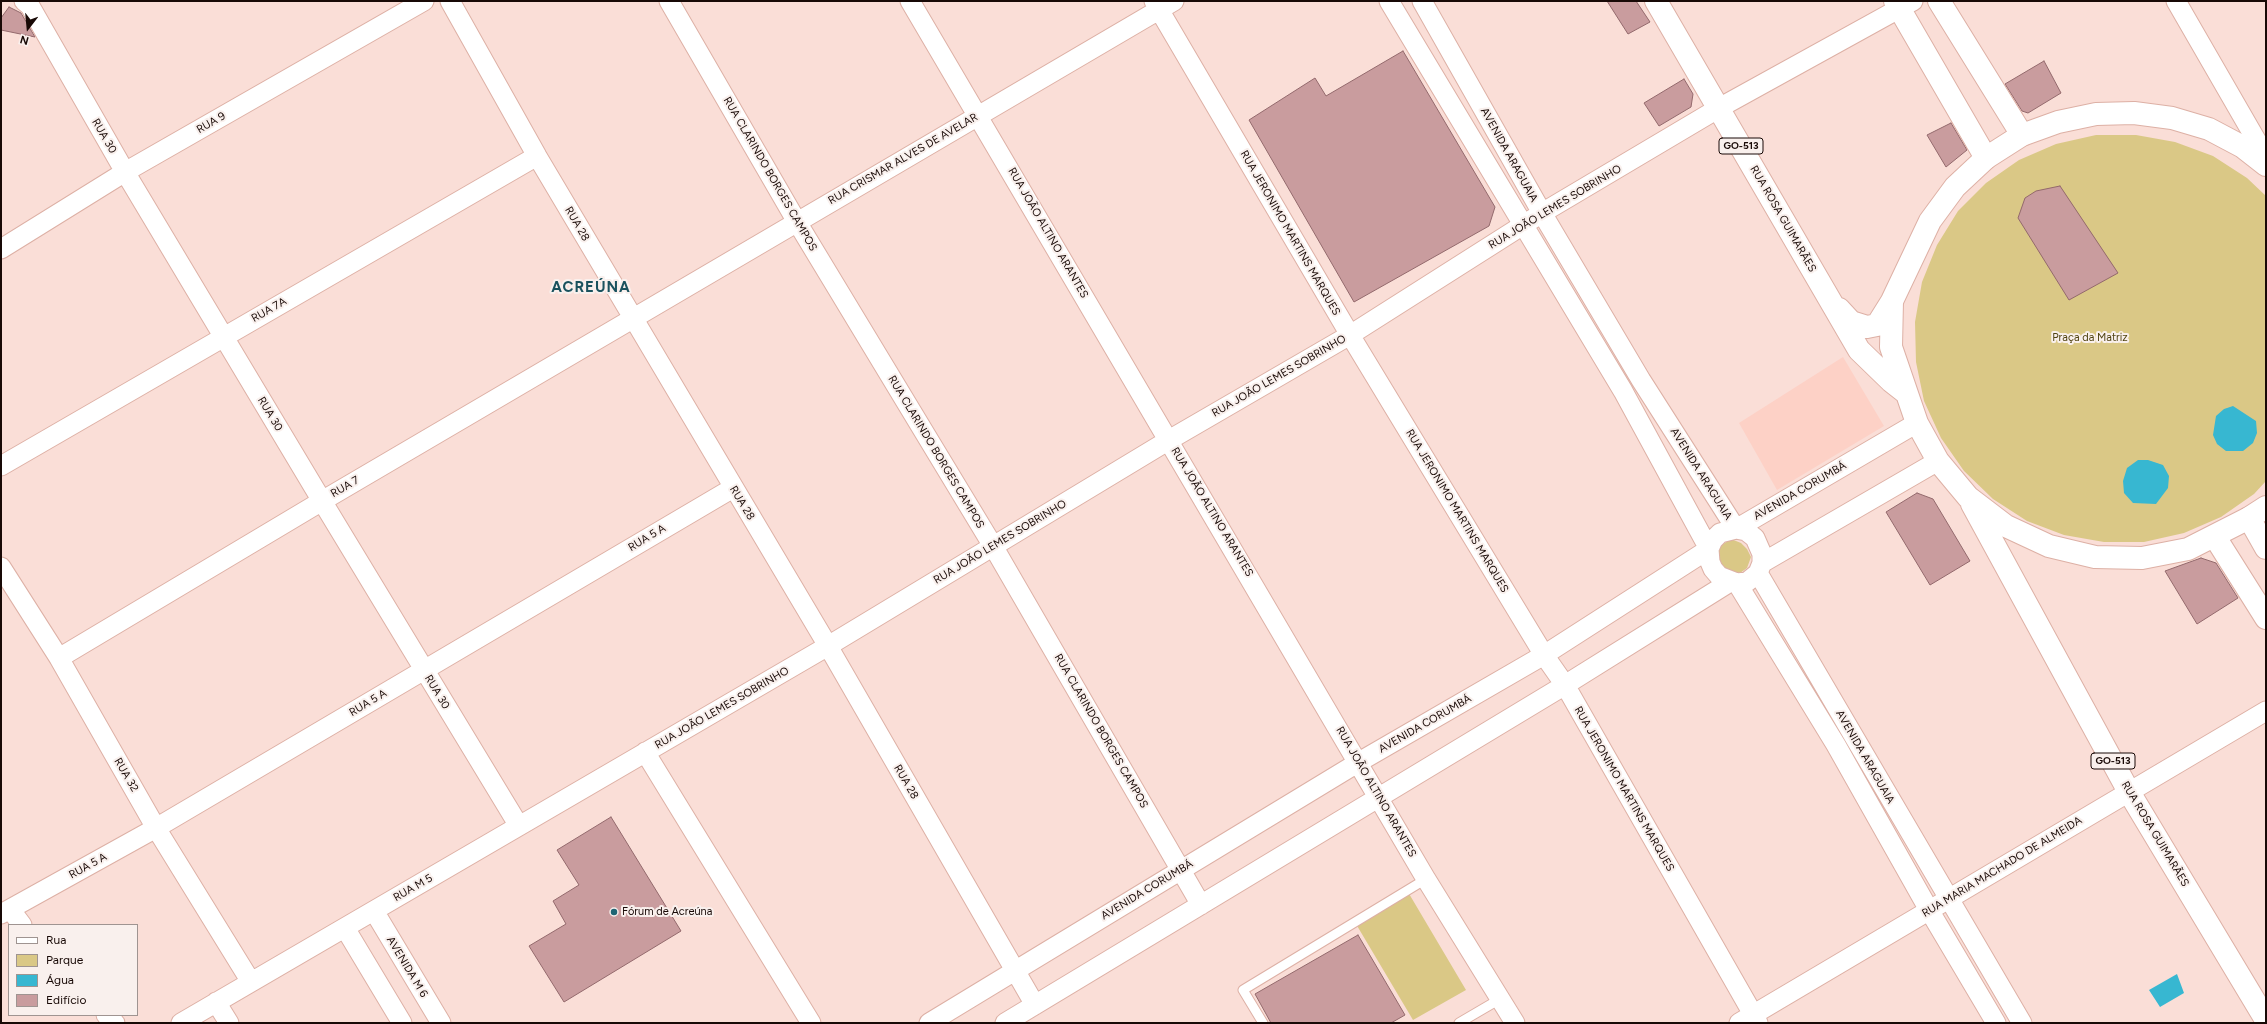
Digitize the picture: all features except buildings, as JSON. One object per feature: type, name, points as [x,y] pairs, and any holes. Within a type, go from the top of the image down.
[{"type":"main road","name":"RUA ROSA GUIMARÃES","points":[[1656,1],[1858,350],[1891,382],[1905,392]]},
{"type":"main road","points":[[1939,1],[2022,135]]},
{"type":"main road","points":[[1902,3],[1986,158]]},
{"type":"main road","name":"RUA ROSA GUIMARÃES","points":[[1825,292],[1851,322],[1867,327],[1877,325],[1892,301],[1930,220],[1955,187],[1986,158],[2022,135],[2058,122],[2096,114],[2134,113],[2172,118],[2209,130],[2243,148],[2266,165]]},
{"type":"main road","points":[[1892,301],[1891,347],[1905,392],[1917,423],[1938,461],[1968,497],[2006,526],[2049,546],[2095,557],[2142,558],[2188,549],[2215,537],[2258,513],[2266,548]]},
{"type":"main road","name":"RUA ROSA GUIMARÃES","points":[[1968,497],[2129,792],[2266,1020]]},
{"type":"main road","points":[[2215,537],[2266,618]]},
{"type":"street","name":"RUA 9","points":[[1,249],[125,172],[424,1]]},
{"type":"street","name":"RUA 28","points":[[450,1],[537,156],[828,646],[1035,1005]]},
{"type":"street","name":"RUA CLARINDO BORGES CAMPOS","points":[[670,1],[796,222],[993,546],[1201,905]]},
{"type":"street","name":"RUA JOÃO ALTINO ARANTES","points":[[910,1],[979,115],[1359,762],[1426,879],[1515,1023]]},
{"type":"street","name":"AVENIDA ARAGUAIA","points":[[1389,1],[1623,391],[1709,549],[1710,562],[1713,569],[1719,576],[1733,582],[1836,745],[1929,910],[1996,1023]]},
{"type":"street","name":"AVENIDA ARAGUAIA","points":[[1422,1],[1542,213],[1641,380],[1736,529],[1746,531],[1755,538],[1762,554],[1760,568],[1851,733],[2022,1023]]},
{"type":"street","points":[[2176,1],[2266,157]]},
{"type":"street","name":"RUA 30","points":[[31,3],[125,172],[519,826]]},
{"type":"street","name":"RUA JOÃO LEMES SOBRINHO","points":[[645,752],[828,646],[1169,440],[1350,335],[1542,213],[1719,108],[1902,3]]},
{"type":"street","name":"RUA CRISMAR ALVES DE AVELAR","points":[[632,318],[979,115],[1162,4]]},
{"type":"street","name":"RUA JERONIMO MARTINS MARQUES","points":[[1162,4],[1350,335],[1544,655],[1565,685],[1750,1020]]},
{"type":"street","points":[[1429,68],[1452,55]]},
{"type":"street","name":"RUA 7A","points":[[1,466],[537,156]]},
{"type":"street","name":"RUA 7","points":[[59,658],[632,318]]},
{"type":"street","points":[[1623,391],[1641,380]]},
{"type":"street","name":"AVENIDA CORUMBÁ","points":[[929,1023],[1359,762],[1544,655],[1709,549],[1713,540],[1720,533],[1736,529],[1917,423]]},
{"type":"street","points":[[1005,1023],[1380,798],[1733,582],[1747,582],[1760,568],[1938,461]]},
{"type":"street","name":"RUA 5 A","points":[[5,911],[156,828],[733,488]]},
{"type":"street","name":"RUA 32","points":[[1,567],[59,658],[156,828],[251,982]]},
{"type":"street","name":"RUA MARIA MACHADO DE ALMEIDA","points":[[1750,1020],[1929,910],[2266,711]]},
{"type":"street","points":[[1836,745],[1851,733]]},
{"type":"street","points":[[645,752],[811,1023]]},
{"type":"street","name":"RUA M 5","points":[[181,1023],[645,752]]},
{"type":"street","points":[[5,911],[21,924]]},
{"type":"street","name":"AVENIDA M 6","points":[[374,911],[441,1023]]},
{"type":"street","points":[[345,928],[402,1023]]},
{"type":"street","points":[[216,1002],[228,1023]]},
{"type":"street","points":[[107,1016],[115,1023]]},
{"type":"lane","points":[[1263,1023],[1243,990],[1426,879]]},
{"type":"lane","points":[[1459,1023],[1500,999]]},
{"type":"shaded area","points":[[1843,357],[1884,426],[1777,490],[1739,423]]},
{"type":"green space","name":"Praça da Matriz","points":[[2096,135],[2136,135],[2175,142],[2213,156],[2247,178],[2266,196],[2266,481],[2254,494],[2221,517],[2184,533],[2144,542],[2104,542],[2064,535],[2027,521],[1993,499],[1964,471],[1941,438],[1924,401],[1916,362],[1915,322],[1922,282],[1937,245],[1958,211],[1986,183],[2019,160],[2056,144]]},
{"type":"green space","points":[[1731,539],[1741,543],[1747,549],[1751,557],[1747,568],[1740,573],[1728,571],[1722,566],[1717,554],[1720,546]]},
{"type":"green space","points":[[1408,892],[1466,990],[1413,1020],[1356,924]]},
{"type":"water","points":[[2233,406],[2256,421],[2257,433],[2253,443],[2243,451],[2226,451],[2217,444],[2213,435],[2216,416],[2224,409]]},
{"type":"water","points":[[2138,460],[2148,460],[2163,465],[2169,476],[2168,488],[2156,504],[2133,503],[2124,493],[2123,481],[2127,468]]},
{"type":"water","points":[[2177,974],[2184,993],[2160,1007],[2149,990]]},
{"type":"place","name":"Fórum de Acreúna","points":[[614,912]]},
{"type":"district","name":"ACREÚNA","points":[[591,288]]}]
